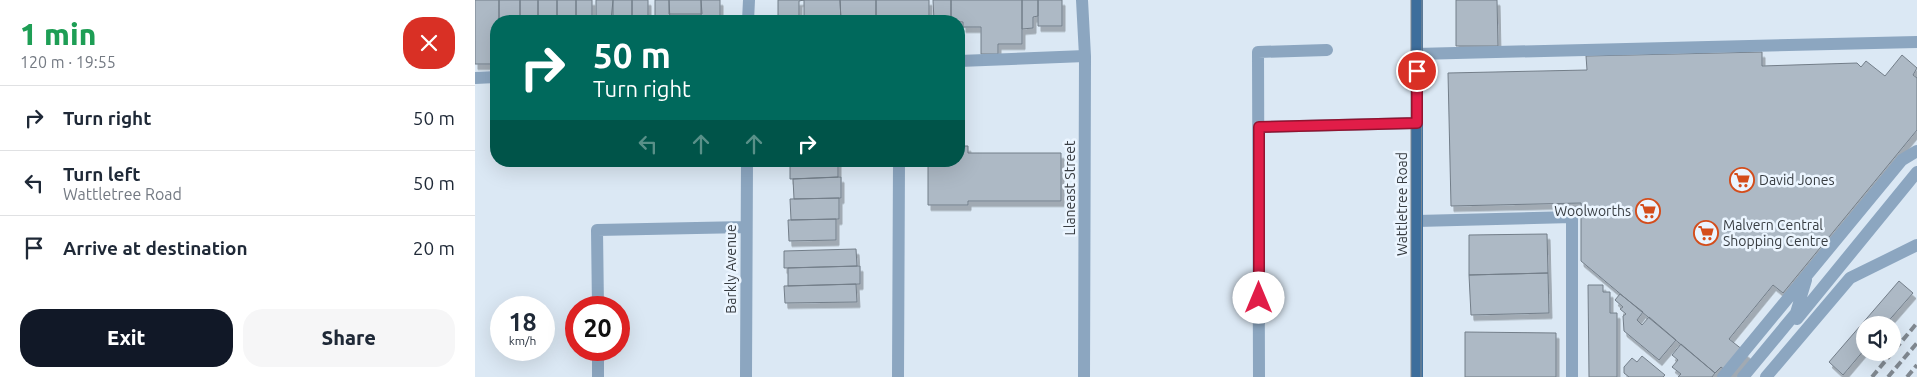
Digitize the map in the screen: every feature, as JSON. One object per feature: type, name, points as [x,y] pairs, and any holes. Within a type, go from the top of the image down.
[{"type":"main road","name":"Wattletree Road","points":[[1417,0],[1417,377]]},
{"type":"street","points":[[748,15],[749,0]]},
{"type":"street","name":"Llaneast Street","points":[[1082,0],[1085,56],[1084,377]]},
{"type":"street","points":[[1416,54],[1917,42]]},
{"type":"street","points":[[1259,377],[1258,52],[1327,50]]},
{"type":"street","points":[[965,62],[1085,56]]},
{"type":"street","points":[[475,78],[490,78]]},
{"type":"street","points":[[1259,127],[1417,123]]},
{"type":"street","points":[[1743,377],[1796,313],[1807,279],[1907,160],[1917,143]]},
{"type":"street","points":[[1723,377],[1902,160],[1917,151]]},
{"type":"street","name":"Barkly Avenue","points":[[746,377],[747,167]]},
{"type":"street","points":[[898,377],[899,167]]},
{"type":"street","points":[[1749,377],[1917,172]]},
{"type":"street","points":[[1417,221],[1572,217],[1571,377]]},
{"type":"street","points":[[598,296],[597,230],[746,227]]},
{"type":"street","points":[[1766,377],[1850,278],[1917,245]]},
{"type":"street","points":[[1838,269],[1850,278]]},
{"type":"street","points":[[598,361],[599,377]]},
{"type":"building","points":[[475,0],[499,0],[499,15],[490,15],[490,64],[475,64]]},
{"type":"building","points":[[499,0],[520,0],[520,15],[499,15]]},
{"type":"building","points":[[520,0],[538,0],[538,15],[520,15]]},
{"type":"building","points":[[538,0],[557,0],[557,15],[538,15]]},
{"type":"building","points":[[557,0],[576,0],[576,15],[557,15]]},
{"type":"building","points":[[576,0],[592,0],[592,15],[576,15]]},
{"type":"building","points":[[596,0],[613,0],[612,15],[596,15]]},
{"type":"building","points":[[613,0],[632,0],[632,15],[613,15]]},
{"type":"building","points":[[632,0],[648,0],[648,15],[632,15]]},
{"type":"building","points":[[655,0],[669,0],[670,15],[655,15]]},
{"type":"building","points":[[669,0],[701,0],[702,14],[669,14]]},
{"type":"building","points":[[701,0],[720,0],[720,15],[701,15]]},
{"type":"building","points":[[778,0],[804,0],[799,1],[799,15],[778,15]]},
{"type":"building","points":[[804,0],[840,0],[841,15],[804,15]]},
{"type":"building","points":[[840,0],[876,0],[876,15],[841,15]]},
{"type":"building","points":[[876,0],[929,0],[929,15],[876,15]]},
{"type":"building","points":[[933,0],[951,0],[951,15],[934,15]]},
{"type":"building","points":[[951,0],[1022,0],[1022,44],[998,44],[998,54],[981,54],[981,27],[965,27],[965,15],[951,15]]},
{"type":"building","points":[[1022,0],[1038,0],[1038,16],[1033,17],[1033,28],[1022,29]]},
{"type":"building","points":[[1038,0],[1062,0],[1062,26],[1038,26]]},
{"type":"building","points":[[1456,0],[1497,0],[1498,46],[1456,46]]},
{"type":"building","name":"Malvern Central Shopping Centre","points":[[1762,52],[1762,66],[1857,63],[1861,67],[1866,61],[1885,76],[1902,55],[1917,68],[1913,75],[1917,78],[1917,130],[1783,293],[1773,285],[1729,339],[1748,354],[1731,375],[1721,367],[1715,373],[1581,261],[1581,203],[1451,206],[1448,73],[1587,70],[1586,56]]},
{"type":"building","points":[[965,146],[968,146],[968,153],[1061,153],[1061,201],[968,201],[968,205],[928,205],[928,167],[965,167]]},
{"type":"building","points":[[790,167],[838,167],[838,177],[790,179]]},
{"type":"building","points":[[841,177],[841,198],[794,199],[793,179]]},
{"type":"building","points":[[839,198],[839,219],[791,220],[790,199]]},
{"type":"building","points":[[836,219],[836,240],[789,241],[788,220]]},
{"type":"building","points":[[1547,234],[1548,273],[1469,275],[1469,235]]},
{"type":"building","points":[[856,249],[857,266],[784,268],[784,251]]},
{"type":"building","points":[[860,266],[860,284],[788,286],[788,268]]},
{"type":"building","points":[[1548,273],[1549,313],[1471,315],[1469,275]]},
{"type":"building","points":[[1899,281],[1913,293],[1893,316],[1869,316]]},
{"type":"building","points":[[856,284],[857,302],[785,303],[784,286]]},
{"type":"building","points":[[1588,285],[1603,285],[1603,292],[1610,292],[1610,313],[1617,313],[1617,377],[1589,377]]},
{"type":"building","points":[[1620,294],[1643,312],[1637,320],[1642,325],[1649,317],[1676,340],[1659,360],[1624,331],[1623,316],[1626,314],[1620,309],[1623,307],[1615,300]]},
{"type":"building","points":[[1856,331],[1856,360],[1843,375],[1829,362]]},
{"type":"building","points":[[1465,332],[1556,333],[1556,377],[1465,377]]},
{"type":"building","points":[[1681,344],[1715,373],[1712,377],[1678,377],[1681,374],[1672,367],[1678,360],[1672,355]]},
{"type":"building","points":[[1642,356],[1665,375],[1663,377],[1629,377],[1624,373],[1624,367],[1632,358],[1637,362]]},
{"type":"tram line","points":[[1411,0],[1411,377]]},
{"type":"tram line","points":[[1421,377],[1422,0]]},
{"type":"railway","points":[[1872,377],[1917,323]]},
{"type":"railway","points":[[1888,377],[1917,343]]},
{"type":"railway","points":[[1907,377],[1917,365]]},
{"type":"place","name":"David Jones","points":[[1742,180]]},
{"type":"place","name":"Woolworths","points":[[1648,211]]},
{"type":"place","name":"Malvern Central Shopping Centre","points":[[1706,233]]},
{"type":"route","points":[[1259,298],[1259,127],[1417,123],[1417,71]]}]
